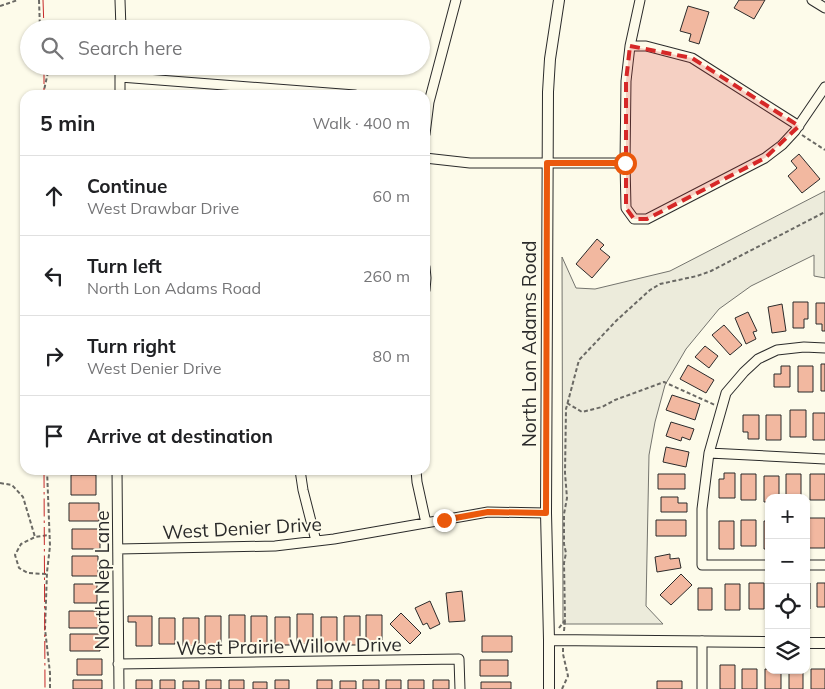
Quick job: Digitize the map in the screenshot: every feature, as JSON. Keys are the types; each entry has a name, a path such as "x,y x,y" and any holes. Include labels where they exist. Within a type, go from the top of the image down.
{"street":[{"path":"120,0 120,20"},
{"path":"430,91 456,0"},
{"name":"North Lon Adams Road","path":"549,689 546,513 548,92 550,59 559,0"},
{"path":"640,0 630,46 626,81 626,208 634,218 647,219 765,158 782,145 825,88"},
{"path":"812,0 825,8"},
{"path":"630,46 646,46 692,58 796,128"},
{"path":"120,90 120,77 290,90"},
{"path":"430,159 470,163 625,163"},
{"path":"765,565 702,565 702,508 709,452 726,393 758,359 776,350 804,347 825,348"},
{"path":"709,452 825,458"},
{"name":"North Nep Lane","path":"117,475 119,689"},
{"path":"301,475 316,542"},
{"path":"416,475 426,523"},
{"name":"West Denier Drive","path":"118,549 275,546 334,540 488,512 546,513"},
{"path":"810,564 825,564"},
{"path":"549,640 765,642"},
{"path":"702,641 702,689"},
{"path":"810,643 825,643"},
{"name":"West Prairie Willow Drive","path":"118,664 459,659 460,689"}],"path":[{"path":"0,6 18,0"},
{"path":"39,0 40,20"},
{"path":"44,90 47,75"},
{"path":"796,128 825,150"},
{"path":"562,689 568,676 562,654 565,620 564,563 566,553 564,544 564,514 567,498 565,473 566,408 579,360 600,337 650,290 660,284 697,276 710,271 825,212"},
{"path":"567,403 582,412 602,407 615,400 664,382 722,408"},
{"path":"47,475 50,546 45,630 50,689"},
{"path":"0,483 12,485 23,497 35,537"},
{"path":"47,574 28,574 19,568 15,555 21,544 35,537 49,535"},
{"path":"549,640 565,620"}],"highlighted area":[{"path":"630,46 692,58 799,126 765,158 647,219 634,219 626,208 626,81"}],"shaded area":[{"path":"825,191 825,278 814,276 814,255 751,286 719,309 686,349 665,385 655,422 649,455 646,606 663,624 563,624 562,257 576,288 595,289 670,271"}],"building":[{"path":"739,0 765,0 754,19 734,8"},
{"path":"688,6 709,12 699,44 689,41 691,34 680,31"},
{"path":"799,154 820,179 802,193 788,176 797,168 791,161"},
{"path":"597,239 604,245 600,249 610,257 592,278 576,264"},
{"path":"793,302 808,302 808,319 804,319 804,328 793,328"},
{"path":"816,303 825,303 825,331 822,331 822,324 816,324"},
{"path":"782,304 786,331 772,333 768,307"},
{"path":"748,312 757,331 753,332 756,339 746,344 735,318"},
{"path":"724,325 742,345 730,355 712,335"},
{"path":"705,346 718,356 709,368 695,357"},
{"path":"821,364 825,364 825,391 821,391"},
{"path":"688,365 714,380 706,393 680,379"},
{"path":"781,366 790,366 790,387 774,387 774,374 781,374"},
{"path":"798,366 813,366 813,392 798,392"},
{"path":"672,395 700,404 695,420 666,410"},
{"path":"790,410 806,410 806,437 790,437"},
{"path":"813,413 825,413 825,440 813,440"},
{"path":"743,415 759,415 759,439 748,439 748,432 743,432"},
{"path":"766,415 781,415 781,440 766,440"},
{"path":"671,422 694,429 690,440 682,437 681,441 666,436"},
{"path":"666,447 689,452 686,467 663,462"},
{"path":"724,473 735,473 735,498 719,498 719,479 724,479"},
{"path":"658,474 685,474 685,489 658,489"},
{"path":"741,474 756,474 756,500 741,500"},
{"path":"786,474 801,474 801,494 786,494"},
{"path":"810,474 825,474 825,500 810,500"},
{"path":"71,475 96,475 96,495 71,495"},
{"path":"764,476 779,476 779,494 765,494 764,502"},
{"path":"661,497 678,497 678,503 687,503 687,512 661,512"},
{"path":"69,503 99,503 99,521 69,521"},
{"path":"810,518 825,518 825,548 810,548"},
{"path":"656,520 686,520 686,536 656,536"},
{"path":"741,520 756,520 756,546 741,546"},
{"path":"719,521 734,521 734,549 719,549"},
{"path":"764,521 765,521 765,549"},
{"path":"72,529 100,529 100,549 72,549"},
{"path":"670,554 670,559 679,558 681,568 657,572 655,557"},
{"path":"72,556 98,556 98,576 72,576"},
{"path":"681,574 692,585 671,605 660,595"},
{"path":"749,583 764,583 764,609 749,609"},
{"path":"817,583 825,583 825,607 817,607"},
{"path":"74,584 97,584 97,603 74,603"},
{"path":"725,584 740,584 740,610 725,610"},
{"path":"698,588 712,588 712,610 698,610"},
{"path":"462,591 465,621 449,622 446,593"},
{"path":"430,601 440,624 430,629 427,623 423,625 415,608"},
{"path":"69,611 99,611 99,628 69,628"},
{"path":"401,613 421,633 410,644 390,624"},
{"path":"297,614 313,614 313,644 297,644"},
{"path":"229,615 245,615 245,644 229,644"},
{"path":"366,615 382,615 382,644 366,644"},
{"path":"128,616 152,616 152,646 136,646 136,622 128,622"},
{"path":"205,616 221,616 221,646 205,646"},
{"path":"251,616 267,616 267,645 251,645"},
{"path":"344,616 360,616 360,645 344,645"},
{"path":"275,617 290,617 290,645 275,645"},
{"path":"321,617 337,617 337,645 321,645"},
{"path":"159,618 175,618 175,644 159,644"},
{"path":"183,618 199,618 199,646 183,646"},
{"path":"70,634 100,634 100,651 70,651"},
{"path":"482,636 512,636 512,652 482,652"},
{"path":"77,659 102,659 102,675 77,675"},
{"path":"480,660 508,660 508,676 480,676"},
{"path":"720,665 735,665 735,689 720,689"},
{"path":"742,669 757,669 757,689 742,689"},
{"path":"811,669 825,669 825,689 811,689"},
{"path":"765,674 781,674 781,689 765,689"},
{"path":"789,674 803,674 803,689 789,689"},
{"path":"73,680 102,680 102,689 73,689"},
{"path":"136,680 152,680 152,689 136,689"},
{"path":"160,680 175,680 175,689 160,689"},
{"path":"206,680 221,680 221,689 206,689"},
{"path":"229,680 244,680 244,689 229,689"},
{"path":"275,680 289,680 289,689 275,689"},
{"path":"317,680 332,680 332,689 317,689"},
{"path":"363,680 379,680 379,689 363,689"},
{"path":"386,680 401,680 401,689 386,689"},
{"path":"408,680 424,680 424,689 408,689"},
{"path":"433,680 449,680 449,689 433,689"},
{"path":"183,681 199,681 199,689 183,689"},
{"path":"340,681 356,681 356,689 340,689"},
{"path":"657,681 682,681 682,689 657,689"},
{"path":"253,682 267,682 267,689 253,689"},
{"path":"481,682 511,682 511,689 481,689"}],"power":[{"path":"43,0 44,20"},
{"path":"44,75 44,90"},
{"path":"44,475 45,689"}],"route":[{"path":"444,520 488,512 546,513 547,163 625,163"}]}
